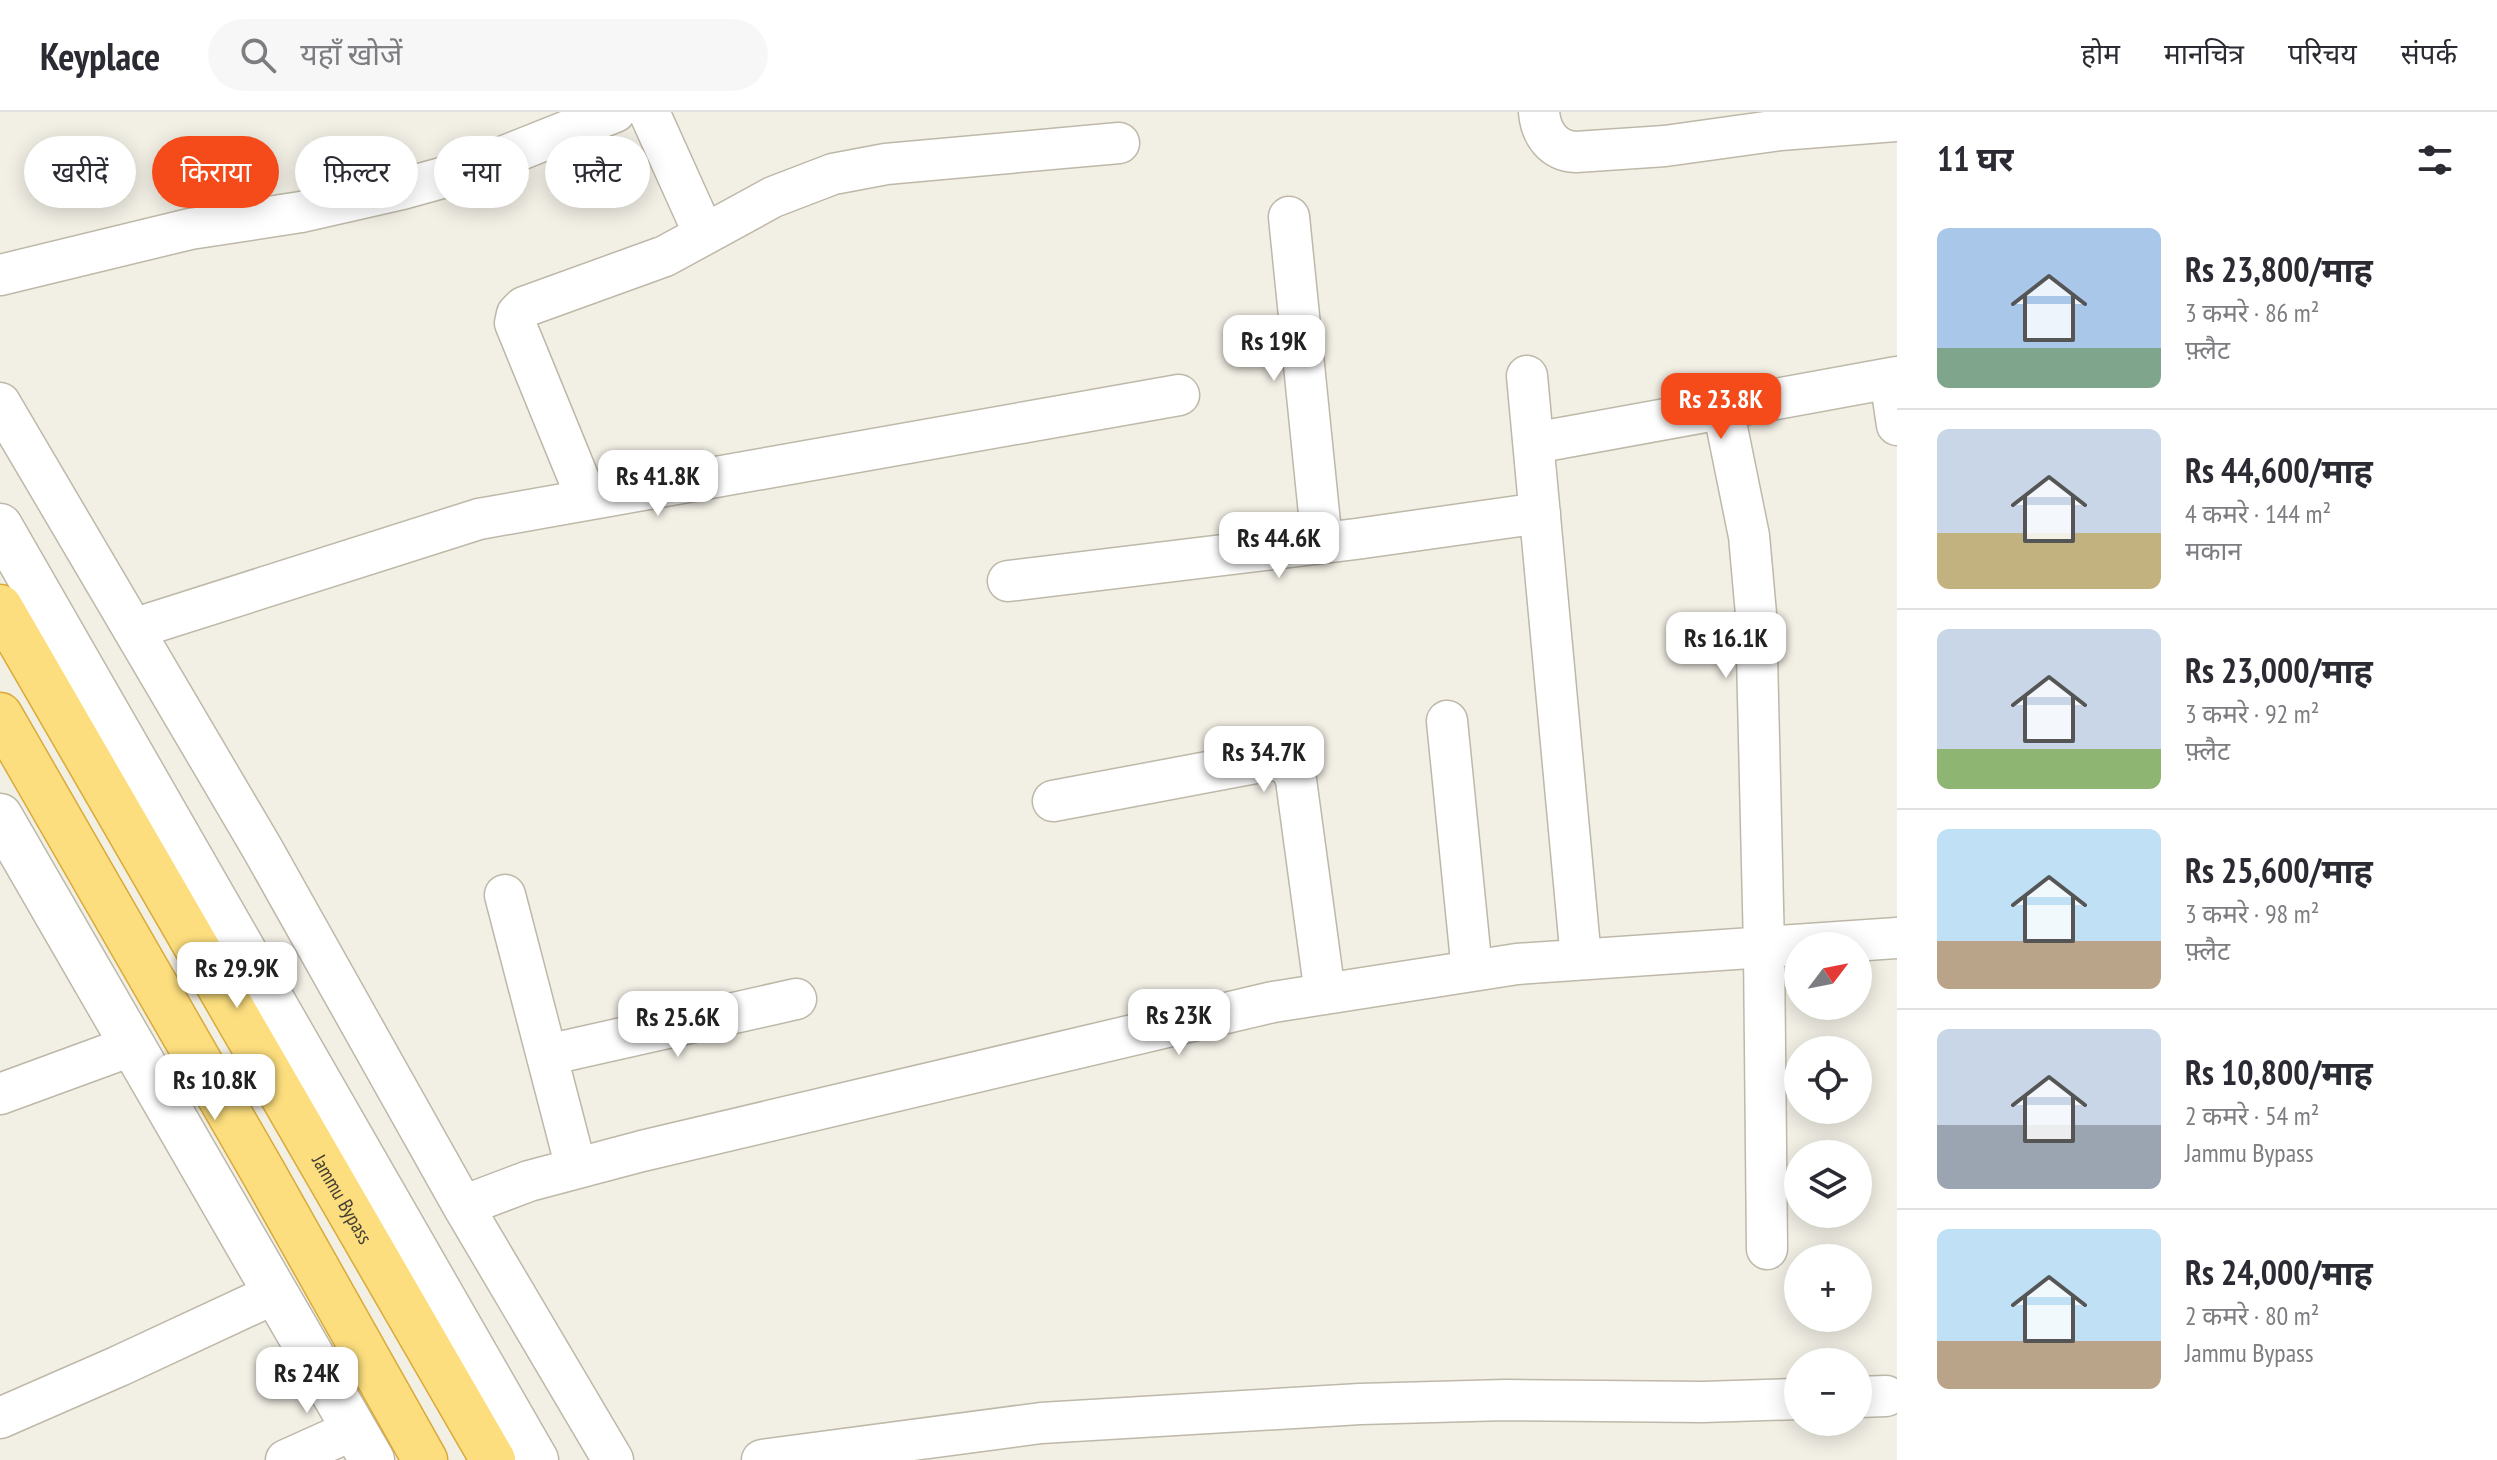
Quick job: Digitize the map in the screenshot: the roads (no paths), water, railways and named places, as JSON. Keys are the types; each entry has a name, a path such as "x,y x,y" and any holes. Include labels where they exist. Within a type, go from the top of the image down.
{"highway":[{"name":"Jammu Bypass","path":"0,607 493,1460"},
{"path":"0,715 425,1460"}],"street":[{"path":"0,275 190,229 301,212 402,189 467,171 615,112"},
{"path":"649,112 704,234"},
{"path":"1539,112 1546,136 1556,147 1576,152 1665,146 1780,130 1897,121"},
{"path":"587,499 518,333 515,323 517,314 540,299 665,256 773,197 833,174 886,164 1119,143"},
{"path":"1289,217 1322,543"},
{"path":"1527,376 1581,959"},
{"path":"1534,443 1893,378 1897,425"},
{"path":"133,629 479,519 1179,395"},
{"path":"0,403 262,848 463,1206 613,1460"},
{"path":"1723,408 1749,536 1756,614 1767,1249"},
{"path":"1008,581 1540,513"},
{"path":"0,526 536,1460"},
{"path":"1447,721 1472,971"},
{"path":"1053,801 1272,760 1284,762 1292,769 1296,780 1325,994"},
{"path":"0,816 363,1445 286,1460"},
{"path":"505,895 576,1168"},
{"path":"463,1206 507,1188 576,1168 1273,1002 1517,964 1897,938"},
{"path":"547,1055 796,999"},
{"path":"0,1094 131,1046"},
{"path":"0,1418 276,1293"},
{"path":"762,1460 1041,1423 1389,1403 1784,1399"}]}
